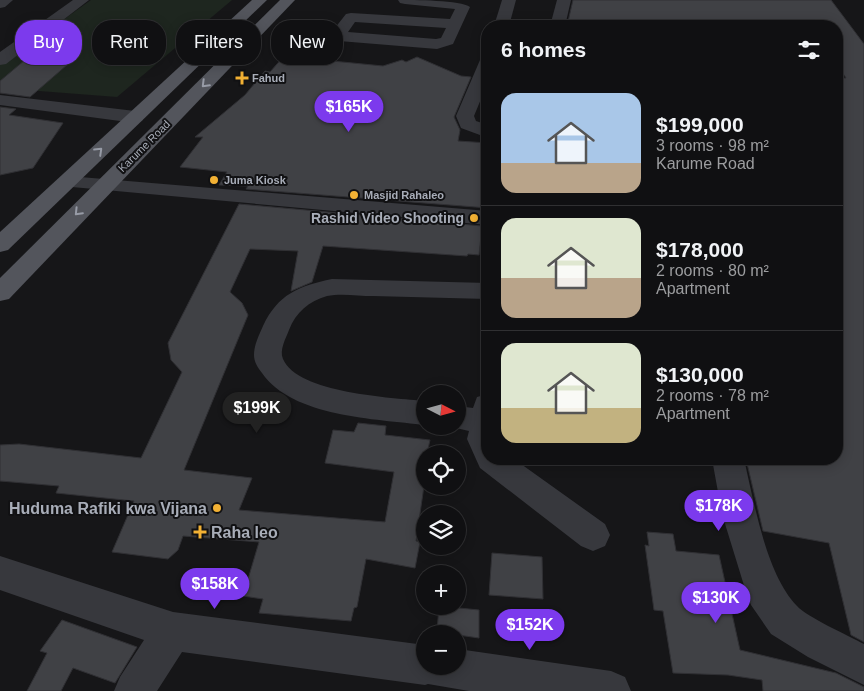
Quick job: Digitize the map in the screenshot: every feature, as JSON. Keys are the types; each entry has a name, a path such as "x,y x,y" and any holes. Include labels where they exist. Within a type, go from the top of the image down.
{"main road":[{"name":"Karume Road","path":"0,245 260,0"},
{"name":"Karume Road","path":"0,293 288,0"}],"street":[{"path":"0,4 6,0"},
{"path":"0,60 82,0"},
{"path":"406,0 461,5 463,7 455,24 447,41 443,44 339,36 339,33 351,17 455,24"},
{"path":"503,20 509,0"},
{"path":"559,20 564,0"},
{"path":"481,77 465,116 468,124 481,129"},
{"path":"0,100 135,117"},
{"path":"68,182 481,217"},
{"path":"416,412 337,402 298,389 280,377 269,363 268,350 281,314 295,300 314,290 332,287 481,291"},
{"path":"498,465 593,535"},
{"path":"729,465 739,514 764,592 784,621 864,665"},
{"path":"0,573 173,631 416,664"},
{"path":"134,691 173,631"},
{"path":"466,671 611,691"}],"shaded area":[{"path":"91,0 232,0 208,20 176,20 176,47 166,56 166,20 92,20 92,65 155,65 117,97 0,88 0,65 15,54 15,65 82,65 82,20 63,20"}],"building":[{"path":"573,0 831,0 864,44 864,642 851,635 829,543 763,531 747,465 843,465 843,78 846,78 843,74 843,20 568,20"},
{"path":"417,57 461,76 471,77 454,117 460,130 458,141 481,143 481,207 246,189 248,186 219,185 227,172 180,167 203,137 195,137 245,95 265,71 270,72 276,65 343,65 343,62 383,66 402,60 406,62"},
{"path":"19,65 67,65 30,97 0,93 0,81"},
{"path":"0,107 16,109 9,115 63,123 33,168 0,175"},
{"path":"239,204 481,226 479,255 468,254 467,256 323,246 312,282 291,291 298,251 250,249 230,292 242,303 248,315 184,470 252,478 239,510 385,522 394,472 325,463 333,430 354,432 358,423 386,426 385,435 430,440 429,445 416,445 416,495 423,495 421,505 416,505 418,555 415,568 366,559 357,607 354,608 351,621 259,613 263,599 243,596 259,542 183,536 178,550 168,559 112,552 134,501 56,493 59,486 0,481 0,445 19,444 141,458 182,372 171,360 168,343"},
{"path":"647,532 673,534 676,551 719,555 740,650 836,673 864,687 864,691 763,691 762,680 728,675 673,673 663,611 654,610 645,545 649,546"},
{"path":"492,553 542,557 543,599 489,595"},
{"path":"466,609 479,610 479,638 466,636 466,625 438,625 438,615 466,615"},
{"path":"62,620 137,647 115,683 73,668 61,691 27,691 47,653 40,651"}],"place":[{"name":"Fahud","path":"242,78"},
{"name":"Juma Kiosk","path":"214,180"},
{"name":"Masjid Rahaleo","path":"354,195"},
{"name":"Rashid Video Shooting","path":"474,218"},
{"name":"Huduma Rafiki kwa Vijana","path":"217,508"},
{"name":"Raha leo","path":"200,532"}]}
